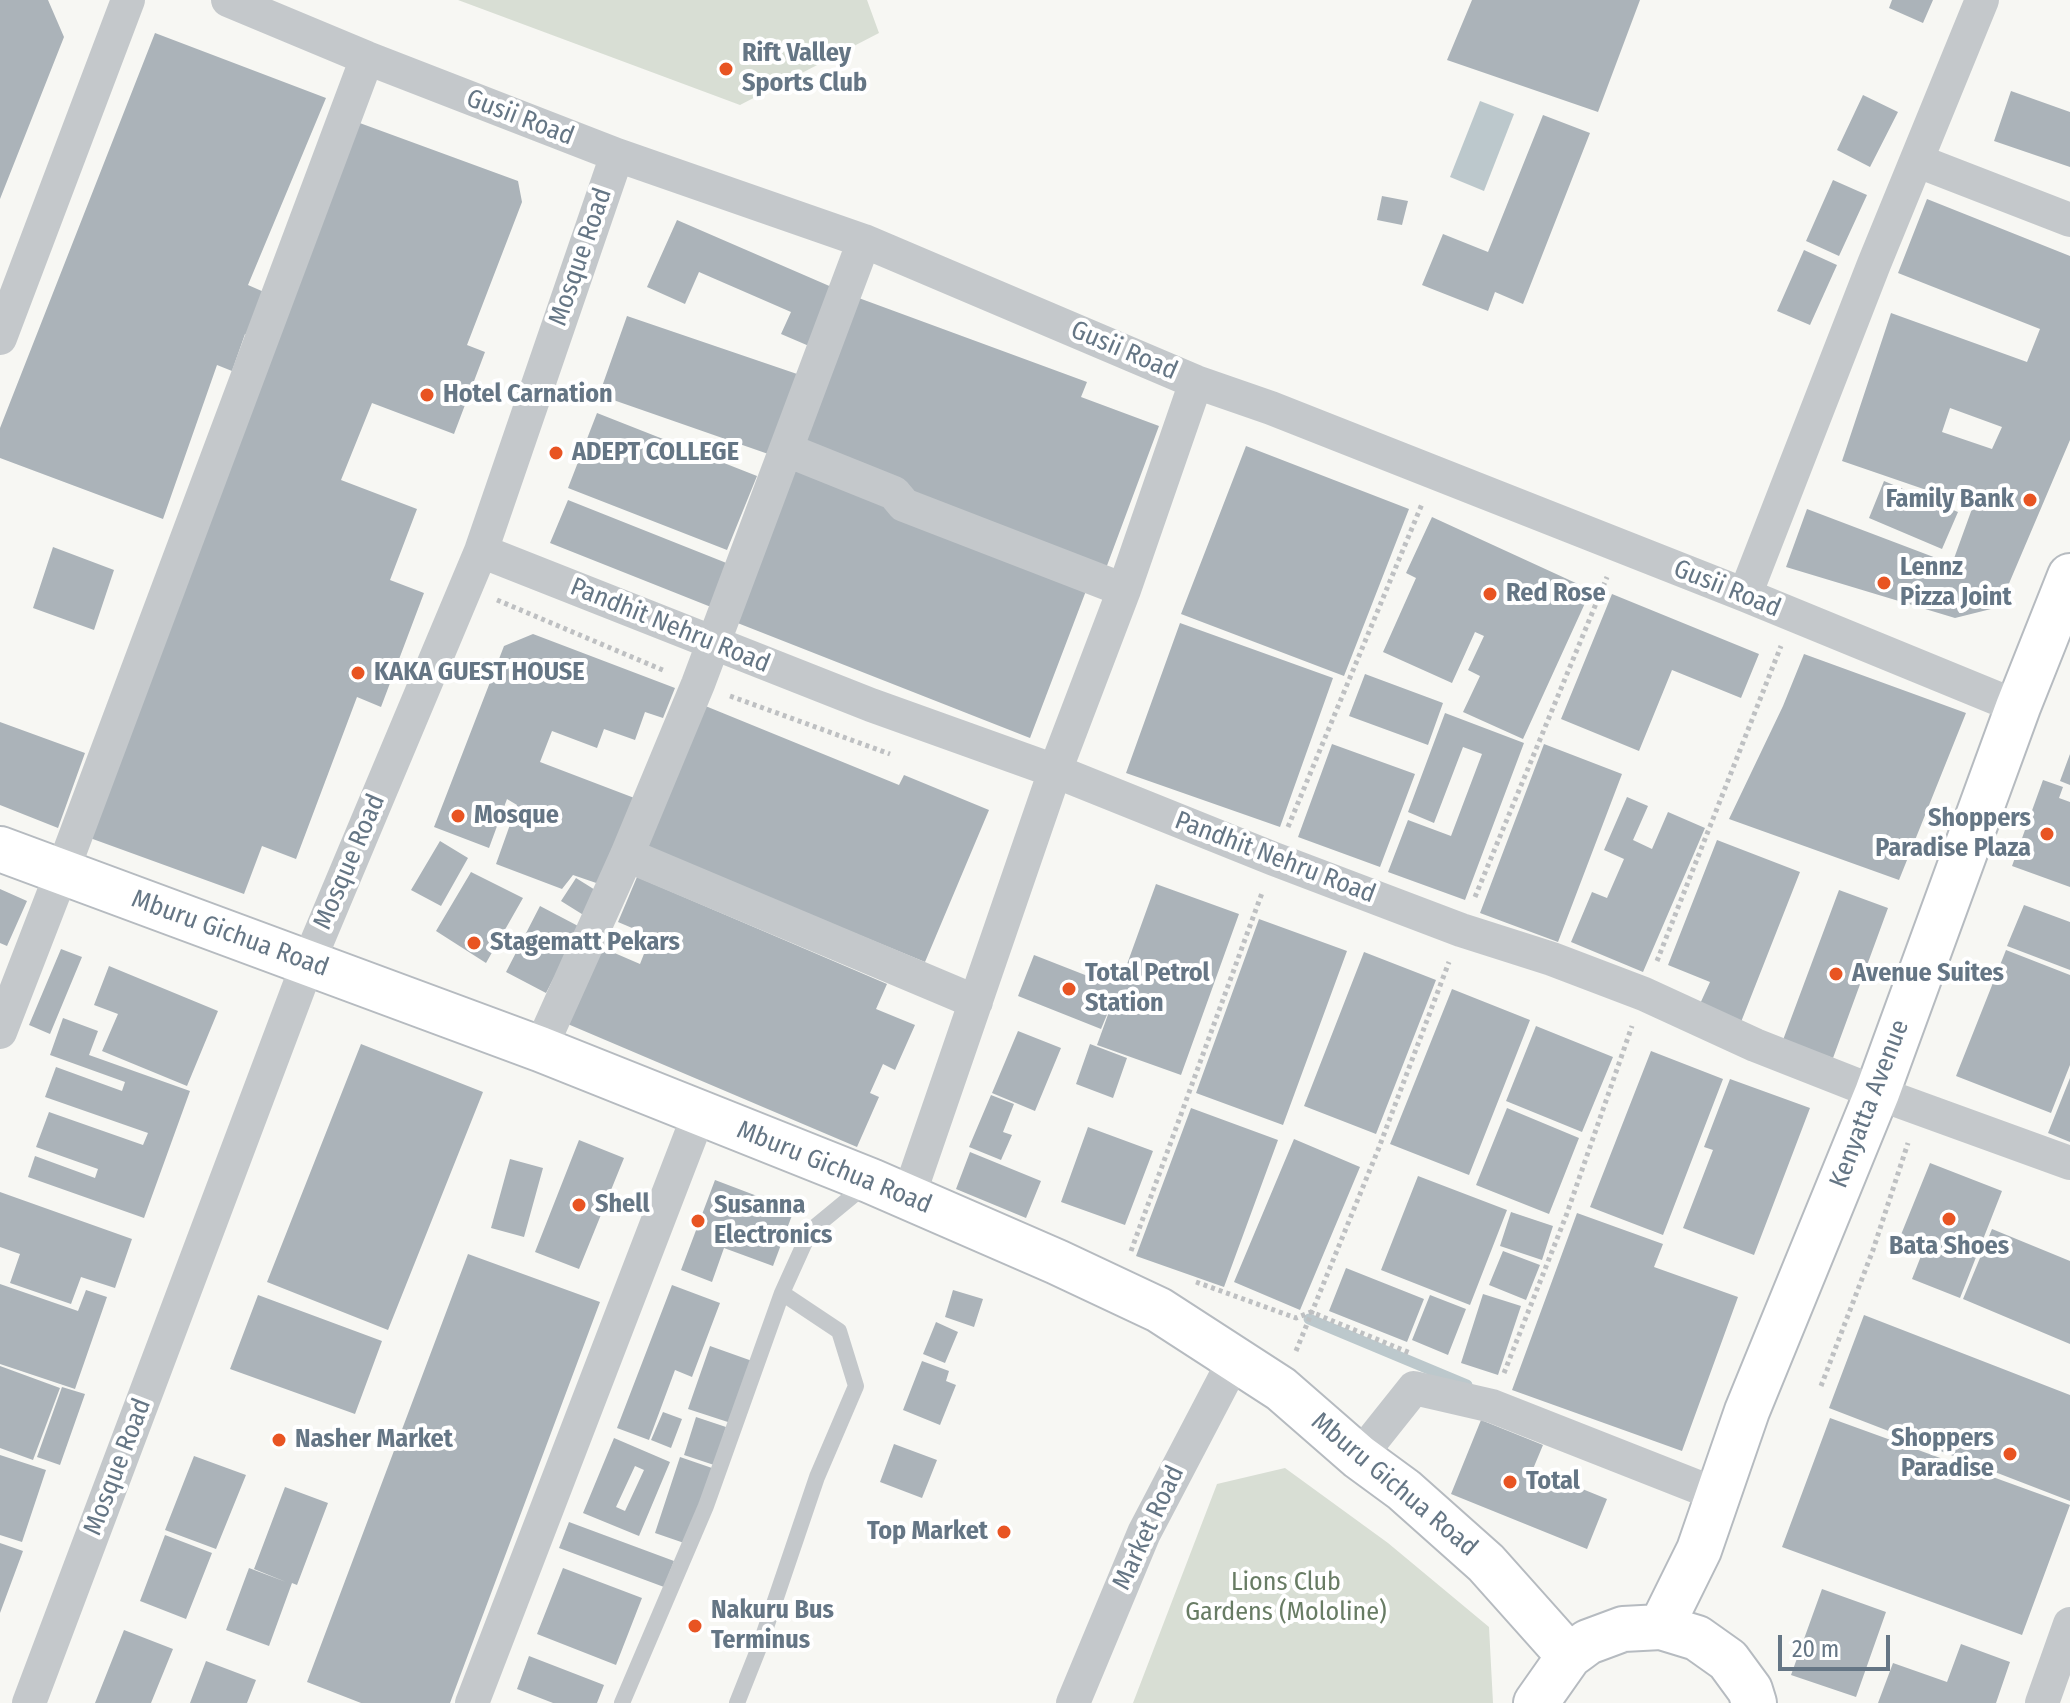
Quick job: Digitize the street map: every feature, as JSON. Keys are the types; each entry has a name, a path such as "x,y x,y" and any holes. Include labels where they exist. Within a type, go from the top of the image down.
{"street":[{"path":"0,338 128,0"},
{"name":"Gusii Road","path":"228,0 367,58 617,155 864,241 1196,382 1745,595 2018,707"},
{"path":"1745,595 1874,264 1982,0"},
{"path":"0,1032 367,58"},
{"name":"Mosque Road","path":"29,1703 308,963 481,551 617,155"},
{"path":"1918,161 2070,220"},
{"path":"540,1049 627,855 714,644 864,241"},
{"path":"889,1189 976,1002 1055,771 1124,590 1196,382"},
{"path":"787,450 894,493 904,505 1124,590"},
{"name":"Pandhit Nehru Road","path":"481,551 871,705 1055,771 1274,859 1461,930 1552,959 1644,994 1755,1045 2070,1163"},
{"name":"Kenyatta Avenue","path":"1661,1627 1699,1550 1747,1411 1877,1093 2018,707 2070,576"},
{"name":"Mburu Gichua Road","path":"0,849 540,1049 889,1189 1159,1310 1281,1389 1359,1457 1404,1490 1486,1563 1569,1656"},
{"path":"627,855 976,1002"},
{"path":"472,1703 699,1114"},
{"name":"Market Road","path":"1073,1703 1144,1533 1235,1359"},
{"path":"1359,1457 1414,1388 1492,1406 1718,1495"},
{"path":"2042,1703 2070,1624"},
{"path":"1536,1703 1569,1656 1588,1642 1623,1629 1661,1627 1697,1638 1728,1660 1750,1690 1754,1703"}],"lane":[{"path":"622,1703 706,1506 782,1293 810,1231 889,1189"},
{"path":"737,1703 817,1477 856,1386 839,1331 782,1293"}],"path":[{"path":"1116,1290 1274,859 1435,473"},
{"path":"1281,1389 1378,1150 1461,930 1620,546"},
{"path":"1492,1406 1566,1216 1644,994 1793,616"},
{"path":"1821,1386 1873,1250 1920,1109"},
{"path":"1186,1279 1296,1318 1311,1312 1416,1356"}],"green space":[{"name":"Rift Valley Sports Club","path":"458,0 867,0 879,33 740,105"},
{"name":"Lions Club Gardens (Mololine)","path":"1285,1468 1388,1543 1489,1627 1493,1703 1133,1703 1217,1484"}],"shaded area":[{"path":"1480,101 1514,114 1484,191 1450,177"}],"building":[{"path":"0,0 48,0 64,37 0,199"},
{"path":"1472,0 1640,0 1598,112 1447,60"},
{"path":"1892,0 1933,0 1923,23 1889,8"},
{"path":"155,33 326,98 248,285 264,292 257,339 245,334 232,371 217,365 163,519 0,458 0,428"},
{"path":"2011,91 2070,112 2070,167 1994,141"},
{"path":"1863,95 1898,112 1870,167 1837,150"},
{"path":"1543,115 1590,133 1523,304 1495,292 1488,311 1422,285 1443,234 1488,252"},
{"path":"357,122 518,181 522,202 467,345 485,352 454,434 372,403 341,480 417,509 390,580 424,593 381,707 357,697 296,859 262,846 244,894 90,838"},
{"path":"1833,180 1867,195 1839,256 1806,241"},
{"path":"1382,196 1408,201 1402,225 1377,220"},
{"path":"1927,199 2070,256 2070,440 1999,607 1955,618 1786,567 1807,509 1952,564 1973,506 1842,461 1891,313 2027,362 2040,329 1898,273","holes":["1950,408 2002,427 1992,449 1942,432"]},
{"path":"677,220 834,288 809,346 781,334 791,312 699,272 685,304 647,287"},
{"path":"1804,250 1837,265 1810,325 1777,311"},
{"path":"856,297 1087,382 1081,397 1159,426 1105,571 799,450"},
{"path":"627,316 803,376 774,456 599,395"},
{"path":"597,413 757,476 727,550 568,488"},
{"path":"1246,446 1409,509 1344,676 1181,614"},
{"path":"795,464 1089,583 1030,738 735,622"},
{"path":"1884,481 1958,512 1942,549 1869,518"},
{"path":"568,500 729,564 711,607 550,543"},
{"path":"1432,517 1591,590 1523,739 1463,712 1480,676 1468,670 1484,636 1475,632 1452,683 1383,652 1416,578 1406,573"},
{"path":"53,547 114,570 94,630 33,608"},
{"path":"1612,594 1759,654 1741,698 1672,670 1639,751 1561,719"},
{"path":"1180,623 1333,678 1280,827 1126,773"},
{"path":"533,634 675,688 663,718 645,712 635,740 604,729 597,748 552,731 540,762 637,799 605,886 573,875 562,889 496,864 517,805 507,799 489,848 434,827 504,646"},
{"path":"1804,654 1966,713 1899,880 1729,819 1783,706"},
{"path":"1365,674 1443,703 1428,745 1349,716"},
{"path":"703,705 899,785 904,775 989,810 925,962 645,847"},
{"path":"1445,713 1524,743 1465,900 1388,872 1408,820 1451,836 1482,754 1463,747 1434,823 1408,812"},
{"path":"0,722 85,753 58,828 0,805"},
{"path":"1332,744 1415,774 1380,867 1298,837"},
{"path":"1544,744 1622,774 1558,942 1480,913"},
{"path":"2070,754 2070,785 2060,781"},
{"name":"Shoppers Paradise Plaza","path":"2043,780 2063,787 2059,798 2070,802 2070,887 2012,866"},
{"path":"1627,797 1648,806 1633,840 1652,849 1668,812 1705,828 1643,972 1571,942 1592,892 1607,898 1624,859 1604,850"},
{"path":"1717,840 1800,872 1741,1022 1699,1006 1710,982 1668,965"},
{"path":"440,841 468,858 441,906 411,890"},
{"path":"471,872 523,898 486,963 436,931"},
{"path":"637,877 887,984 876,1009 915,1025 895,1070 883,1064 870,1093 879,1097 857,1147 563,1022 596,945 640,964 651,936 618,922"},
{"path":"576,878 600,893 585,916 561,901"},
{"path":"1156,884 1239,914 1181,1075 1097,1045 1114,998 1101,1029 1018,996 1034,955 1103,982 1111,962 1126,967"},
{"path":"0,889 27,901 7,946 0,943"},
{"name":"Avenue Suites","path":"1839,890 1888,908 1833,1058 1783,1040"},
{"path":"2024,905 2070,922 2070,970 2007,946"},
{"path":"540,906 580,927 546,993 506,972"},
{"path":"1259,919 1347,951 1283,1125 1196,1093"},
{"path":"61,949 82,957 50,1034 29,1025"},
{"path":"2006,950 2070,975 2070,1065 2051,1113 1956,1076"},
{"path":"1364,952 1436,980 1376,1134 1304,1106"},
{"path":"109,966 218,1011 187,1086 102,1051 118,1014 94,1005"},
{"path":"1452,989 1530,1020 1469,1175 1390,1144"},
{"path":"63,1018 98,1031 89,1055 190,1091 144,1218 28,1177 35,1156 95,1178 98,1169 36,1147 49,1112 143,1145 148,1133 45,1097 56,1067 122,1091 125,1082 50,1055"},
{"path":"1536,1026 1613,1057 1582,1132 1506,1101"},
{"path":"1018,1031 1061,1048 1035,1111 992,1093"},
{"path":"361,1044 483,1092 388,1330 267,1282"},
{"path":"1090,1044 1127,1058 1113,1098 1076,1084"},
{"path":"1651,1051 1723,1079 1663,1235 1590,1207"},
{"path":"2070,1078 2070,1142 2048,1133"},
{"path":"1730,1079 1810,1108 1754,1255 1683,1228 1713,1150 1704,1147"},
{"path":"991,1095 1014,1104 1003,1132 1012,1135 1001,1160 969,1147"},
{"path":"1191,1108 1278,1140 1224,1287 1136,1256"},
{"path":"1507,1108 1579,1138 1549,1214 1476,1185"},
{"path":"1088,1127 1153,1151 1125,1225 1061,1202"},
{"path":"1294,1139 1360,1167 1300,1310 1234,1282"},
{"name":"Shell","path":"579,1140 624,1158 579,1269 535,1252"},
{"path":"970,1152 1041,1181 1026,1218 956,1189"},
{"path":"510,1159 543,1168 524,1237 491,1228"},
{"name":"Bata Shoes","path":"1930,1163 2002,1191 1960,1298 1912,1279 1921,1256 1896,1247"},
{"path":"1418,1176 1507,1210 1470,1305 1381,1270"},
{"path":"715,1180 794,1210 773,1266 724,1248 712,1282 681,1270"},
{"path":"0,1192 132,1239 115,1288 81,1277 71,1304 10,1283 20,1254 0,1247"},
{"path":"1511,1212 1553,1226 1542,1260 1500,1246"},
{"path":"1577,1213 1663,1244 1654,1267 1738,1297 1682,1451 1512,1390"},
{"path":"1992,1229 2070,1261 2070,1344 1963,1299"},
{"path":"1503,1251 1540,1265 1526,1300 1489,1285"},
{"path":"468,1254 600,1302 450,1703 361,1703 307,1682"},
{"path":"1346,1268 1424,1299 1407,1342 1329,1311"},
{"path":"0,1284 78,1311 86,1290 107,1297 75,1389 0,1364"},
{"path":"672,1285 720,1303 692,1377 675,1370 649,1440 617,1428"},
{"path":"953,1290 983,1299 974,1327 945,1317"},
{"path":"1483,1294 1521,1306 1498,1375 1461,1363"},
{"path":"258,1295 382,1341 355,1414 230,1369"},
{"path":"1430,1295 1466,1309 1448,1355 1412,1340"},
{"name":"Shoppers Paradise","path":"1864,1315 2070,1395 2070,1501 1829,1408"},
{"path":"936,1322 958,1332 945,1363 923,1354"},
{"path":"710,1346 755,1362 734,1424 688,1409"},
{"path":"922,1361 949,1371 946,1381 956,1385 940,1425 903,1410"},
{"path":"0,1366 60,1388 33,1460 0,1448"},
{"path":"62,1387 85,1394 60,1465 37,1457"},
{"path":"663,1412 682,1419 671,1448 651,1440"},
{"path":"696,1417 726,1427 714,1465 684,1455"},
{"path":"1830,1418 2070,1505 2022,1635 1782,1547"},
{"name":"Total","path":"1481,1420 1543,1445 1533,1469 1607,1499 1587,1549 1451,1494"},
{"path":"614,1438 670,1462 639,1536 583,1513","holes":["635,1466 644,1470 625,1511 616,1507"]},
{"path":"894,1444 937,1460 922,1498 880,1482"},
{"path":"0,1455 46,1470 22,1542 0,1535"},
{"path":"194,1456 246,1475 216,1549 165,1530"},
{"path":"680,1457 712,1468 687,1544 655,1533"},
{"path":"285,1487 328,1503 297,1585 292,1583 269,1646 226,1630 249,1568 286,1582 254,1569"},
{"path":"569,1522 674,1561 664,1587 559,1548"},
{"path":"165,1535 212,1553 186,1619 140,1601"},
{"path":"0,1543 23,1551 0,1613"},
{"path":"563,1568 642,1598 616,1665 537,1634"},
{"path":"1822,1589 1886,1612 1856,1697 1791,1675"},
{"path":"124,1630 173,1649 151,1703 95,1703"},
{"path":"1961,1644 2010,1662 1996,1703 1878,1703 1893,1663 1947,1682"},
{"path":"529,1656 604,1685 597,1703 553,1703 517,1689"},
{"path":"206,1661 256,1680 247,1703 190,1703"}],"waterway":[{"path":"1309,1319 1467,1385"}],"place":[{"name":"Rift Valley Sports Club","path":"726,69"},
{"name":"Hotel Carnation","path":"427,395"},
{"name":"ADEPT COLLEGE","path":"556,453"},
{"name":"Family Bank","path":"2030,500"},
{"name":"Lennz Pizza Joint","path":"1884,583"},
{"name":"Red Rose","path":"1490,594"},
{"name":"KAKA GUEST HOUSE","path":"358,673"},
{"name":"Mosque","path":"458,816"},
{"name":"Shoppers Paradise Plaza","path":"2047,834"},
{"name":"Stagematt Pekars","path":"474,943"},
{"name":"Avenue Suites","path":"1836,974"},
{"name":"Total Petrol Station","path":"1069,989"},
{"name":"Shell","path":"579,1205"},
{"name":"Bata Shoes","path":"1949,1219"},
{"name":"Susanna Electronics","path":"698,1221"},
{"name":"Nasher Market","path":"279,1440"},
{"name":"Shoppers Paradise","path":"2010,1454"},
{"name":"Total","path":"1510,1482"},
{"name":"Top Market","path":"1004,1532"},
{"name":"Nakuru Bus Terminus","path":"695,1626"}]}
